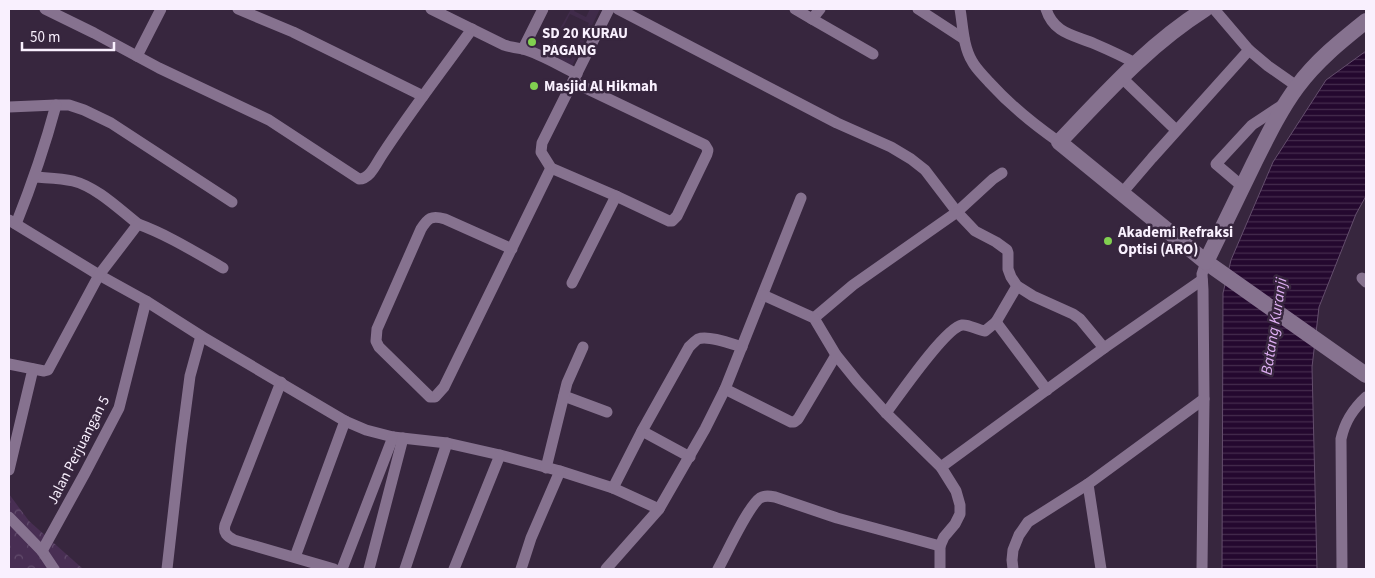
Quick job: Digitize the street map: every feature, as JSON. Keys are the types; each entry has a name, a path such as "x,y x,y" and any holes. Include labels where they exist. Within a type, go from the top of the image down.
{"main road":[{"path":"1205,9 1166,36 1135,63 1059,142 1212,266 1366,375"},
{"path":"1212,266 1243,187 1278,118 1293,94 1319,62 1366,21"}],"street":[{"path":"45,9 158,68 269,120 359,179 368,176 472,29"},
{"path":"137,56 161,9"},
{"path":"238,9 293,32 423,96"},
{"path":"431,9 504,45 523,49 575,78 704,143 707,148 707,154 677,216 670,221 551,168 541,152 542,144 575,78 609,9"},
{"path":"523,49 543,9"},
{"path":"618,9 837,123 902,153 925,170 957,212 975,231 996,242 1006,250 1008,253 1008,269 1017,286 1033,296 1073,314 1080,319 1104,348"},
{"path":"796,9 873,54"},
{"path":"812,19 820,9"},
{"path":"918,9 964,38"},
{"path":"960,9 964,38 976,68 1003,97 1036,126 1059,142"},
{"path":"1046,9 1048,17 1053,24 1066,33 1110,50 1135,63"},
{"path":"1214,9 1249,50 1268,66 1293,94 1252,125 1216,164 1243,187"},
{"path":"1122,193 1249,50"},
{"path":"1121,77 1176,130"},
{"path":"56,105 34,177 12,222 345,421 366,430 398,438 447,443 500,454 612,488 659,509"},
{"path":"9,107 69,105 84,110 111,123 232,202"},
{"path":"512,249 438,217 428,219 421,229 377,329 376,340 383,352 430,397 435,397 444,387 512,249 551,168"},
{"path":"814,318 853,285 957,212 1002,173"},
{"path":"34,177 66,180 84,185 94,190 138,224 156,230 223,268"},
{"path":"572,283 616,196"},
{"path":"606,569 659,509 690,457 725,389 801,198"},
{"path":"9,364 44,372 48,370 99,275 138,224"},
{"path":"1202,569 1204,399 1202,280 1203,269 1212,266"},
{"path":"941,467 1104,348 1202,280"},
{"path":"886,413 917,370 947,334 964,325 984,331 996,322 1017,286"},
{"path":"763,295 814,318 836,355 857,381 886,413 941,467 956,490 960,514 940,546 940,569"},
{"name":"Jalan Perjuangan 5","path":"42,551 86,473 119,408 146,301"},
{"path":"996,322 1047,390"},
{"path":"167,569 190,376 201,336"},
{"path":"612,488 689,347 698,339 707,338 742,347"},
{"path":"546,468 564,396 583,347"},
{"path":"725,389 794,422 798,419 836,355"},
{"path":"9,470 33,369"},
{"path":"281,382 224,530 226,536 234,540 334,569"},
{"path":"564,396 608,412"},
{"path":"1342,569 1341,439 1343,428 1350,414 1356,405 1366,397"},
{"path":"1013,569 1013,550 1023,528 1028,522 1088,484 1204,399"},
{"path":"295,557 345,421"},
{"path":"642,431 690,457"},
{"path":"342,569 398,438"},
{"path":"369,569 398,438"},
{"path":"405,569 447,443"},
{"path":"454,569 500,454"},
{"path":"521,569 531,538 560,471"},
{"path":"1088,484 1101,569"},
{"path":"718,569 747,516 756,502 764,496 940,546"},
{"path":"9,517 42,551 54,569"}],"shaded area":[{"name":"SD 20 KURAU PAGANG","path":"571,9 575,9 574,11 586,17 590,9 600,9 571,68 525,45 531,38 549,48","holes":["570,14 589,23 571,59 552,49"]}],"green space":[{"path":"9,494 29,521 83,569 9,569"}],"water":[{"name":"Batang Kuranji","path":"1366,51 1366,196 1356,214 1319,307 1312,367 1317,569 1222,569 1223,293 1231,260 1273,162 1326,80"}],"place":[{"name":"SD 20 KURAU PAGANG","path":"532,42"},
{"name":"Masjid Al Hikmah","path":"534,86"},
{"name":"Akademi Refraksi Optisi (ARO)","path":"1108,241"}]}
